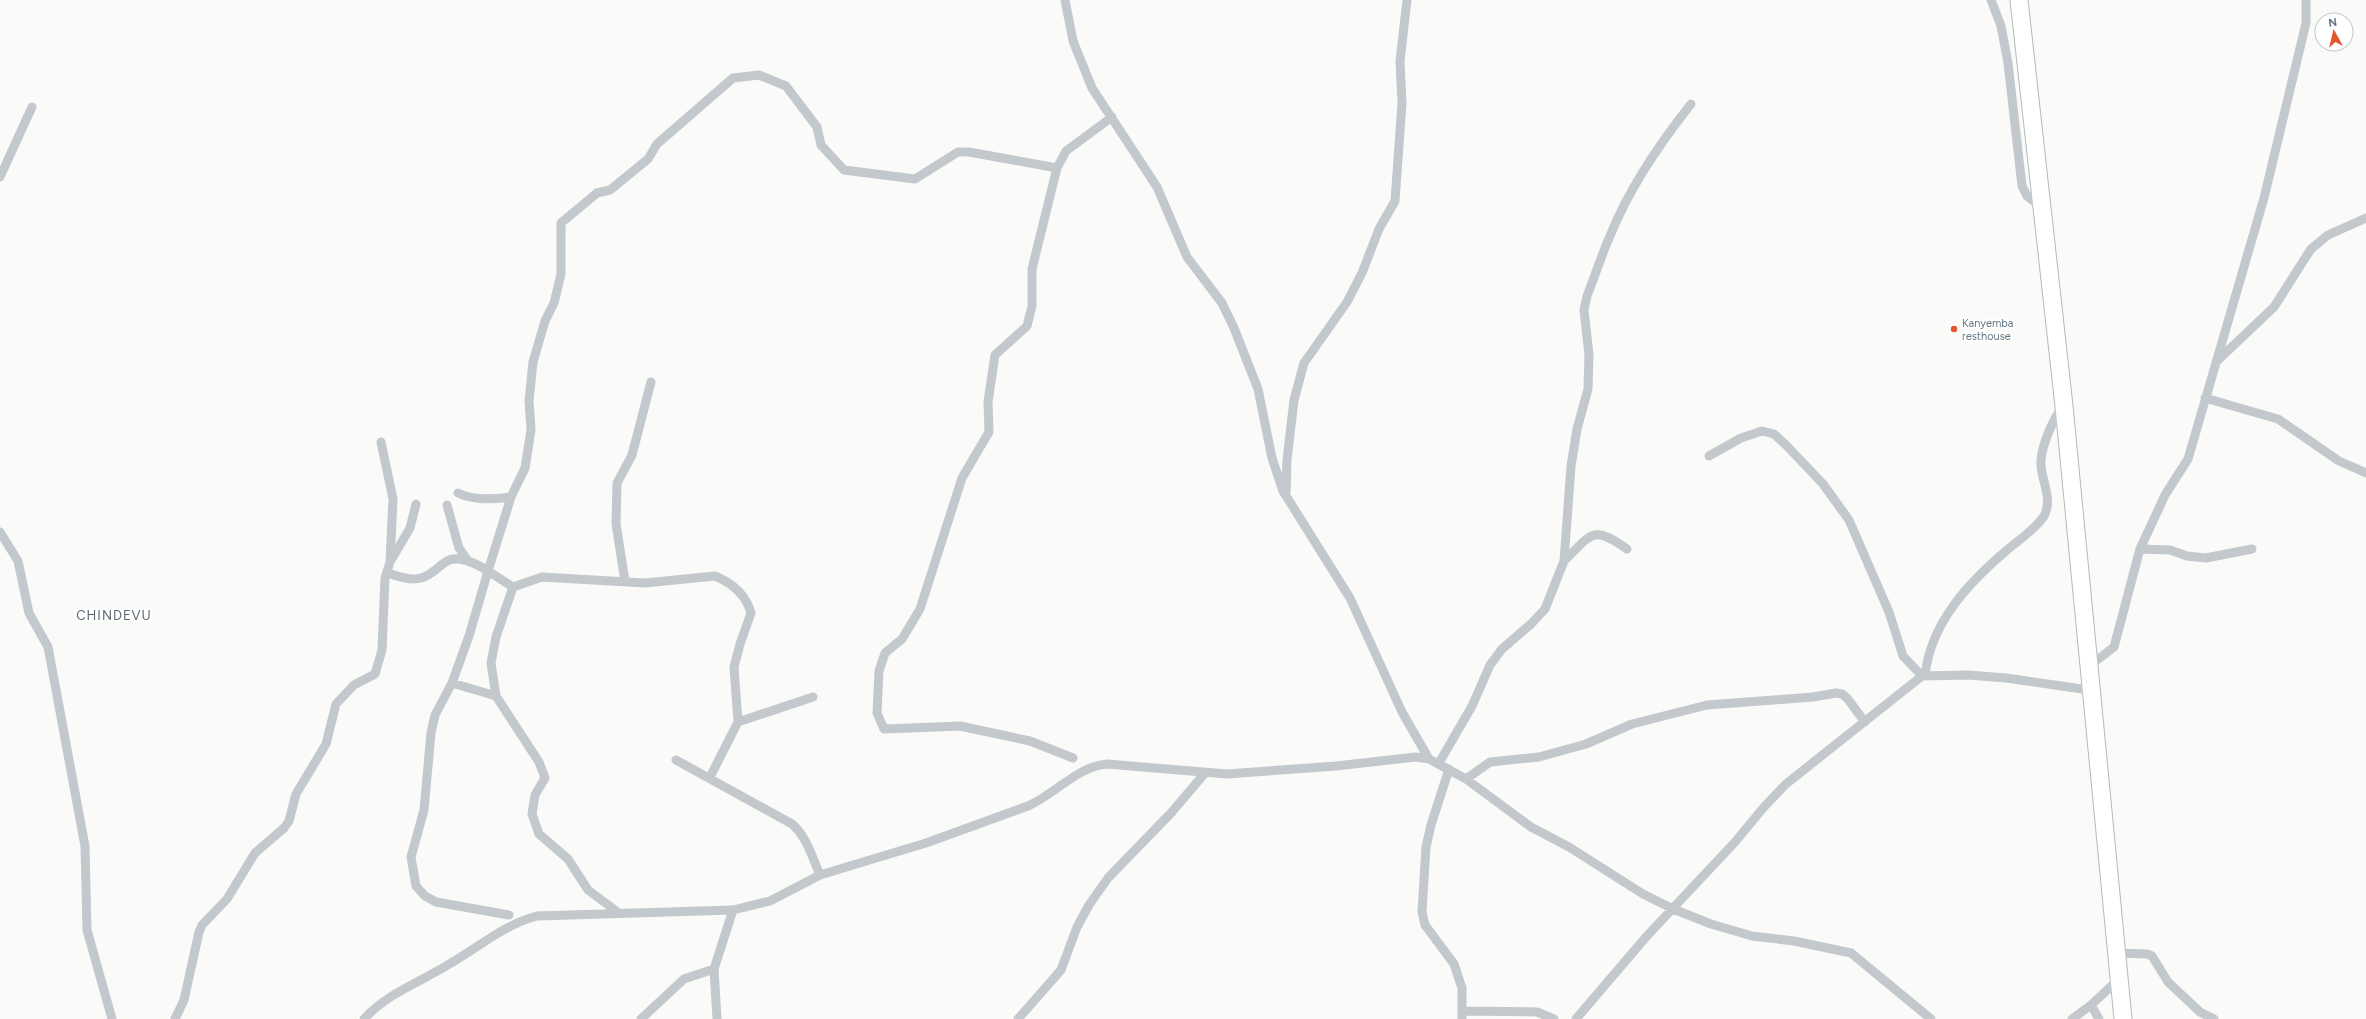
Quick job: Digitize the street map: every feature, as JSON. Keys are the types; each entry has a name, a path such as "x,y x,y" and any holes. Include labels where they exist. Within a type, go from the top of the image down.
{"highway":[{"path":"2019,0 2064,406 2089,690 2123,1019"}],"street":[{"path":"1065,0 1074,41 1092,88 1157,187 1187,257 1222,303 1234,328 1258,389 1272,458 1287,497 1350,598 1402,712 1429,759"},
{"path":"1287,497 1285,486 1294,400 1304,363 1347,302 1362,272 1379,229 1395,201 1402,104 1400,61 1407,0"},
{"path":"1991,0 2001,26 2008,63 2022,186 2026,196 2042,207"},
{"path":"2088,667 2114,647 2140,549 2165,496 2188,459 2266,191 2306,23 2306,0"},
{"path":"509,914 436,902 425,896 416,886 413,876 411,857 424,810 431,734 435,715 452,683 470,636 511,497 525,468 531,430 529,402 533,362 541,332 554,303 561,274 561,223 597,193 610,190 648,159 657,144 733,78 759,75 786,86 817,127 821,145 844,170 915,179 958,152 969,152 1057,168"},
{"path":"1439,763 1472,706 1490,665 1502,649 1531,624 1545,608 1564,561 1571,466 1577,429 1588,389 1589,355 1584,310 1587,296 1619,217 1658,149 1690,104"},
{"path":"0,177 32,107"},
{"path":"1073,758 1030,741 960,726 884,729 877,713 879,671 885,653 902,639 920,609 962,478 989,432 988,402 995,355 1027,326 1032,306 1032,269 1057,168 1066,151 1112,117"},
{"path":"2216,362 2274,307 2311,249 2328,235 2366,218"},
{"path":"625,581 616,524 617,483 632,455 651,382"},
{"path":"2205,398 2278,419 2339,461 2366,473"},
{"path":"1576,1019 1786,784 1923,676 1930,650 1953,606 1966,589 1992,563 2044,516 2048,503 2041,459 2052,424 2064,406"},
{"path":"1709,456 1741,438 1762,431 1774,434 1787,446 1823,484 1850,520 1889,612 1901,652 1923,676 1968,675 2006,678 2089,690"},
{"path":"175,1019 184,1000 198,932 202,925 227,899 255,853 284,828 289,821 296,794 326,744 336,704 354,685 375,674 382,650 384,586 390,562 393,499 381,442"},
{"path":"458,493 467,498 481,500 511,497"},
{"path":"390,562 406,537 416,504"},
{"path":"446,505 459,548 468,560 513,587"},
{"path":"0,532 18,561 29,613 48,647 85,846 87,930 112,1019"},
{"path":"1564,561 1583,541 1597,534 1603,534 1628,549"},
{"path":"2140,549 2170,550 2187,556 2206,558 2252,550"},
{"path":"387,573 412,579 422,578 448,560 468,560"},
{"path":"513,587 542,577 645,583 714,576 725,580 743,595 752,613 740,644 734,667 738,722 710,777"},
{"path":"513,587 496,636 491,663 496,696 539,762 545,778 535,795 532,814 539,834 568,859 588,890 619,913"},
{"path":"452,683 475,688 496,696"},
{"path":"1466,779 1490,762 1539,757 1586,744 1638,722 1707,705 1813,697 1836,693 1842,694 1847,698 1865,722"},
{"path":"738,722 813,697"},
{"path":"364,1019 386,998 450,964 502,931 528,918 537,916 733,910 770,901 820,875 926,843 1028,806 1044,799 1068,781 1096,766 1107,764 1205,773 1283,771 1416,757 1429,759 1439,763 1466,779 1531,827 1569,847 1643,894 1674,909 1711,924 1752,936 1794,941 1852,953 1931,1019"},
{"path":"676,760 710,777 760,808 792,824 800,831 820,875"},
{"path":"1449,769 1431,825 1426,847 1422,912 1425,926 1454,964 1462,988 1462,1015 1537,1012 1554,1019"},
{"path":"1018,1019 1061,970 1077,927 1089,905 1108,878 1171,813 1205,773"},
{"path":"717,1019 714,969 733,910"},
{"path":"2117,953 2147,954 2152,956 2168,982 2200,1012 2214,1019"},
{"path":"641,1019 684,979 714,969"},
{"path":"2072,1019 2091,1005 2120,979"},
{"path":"2091,1005 2099,1019"}],"place":[{"name":"Kanyemba resthouse","path":"1954,329"}],"district":[{"name":"CHINDEVU","path":"114,615"}]}
